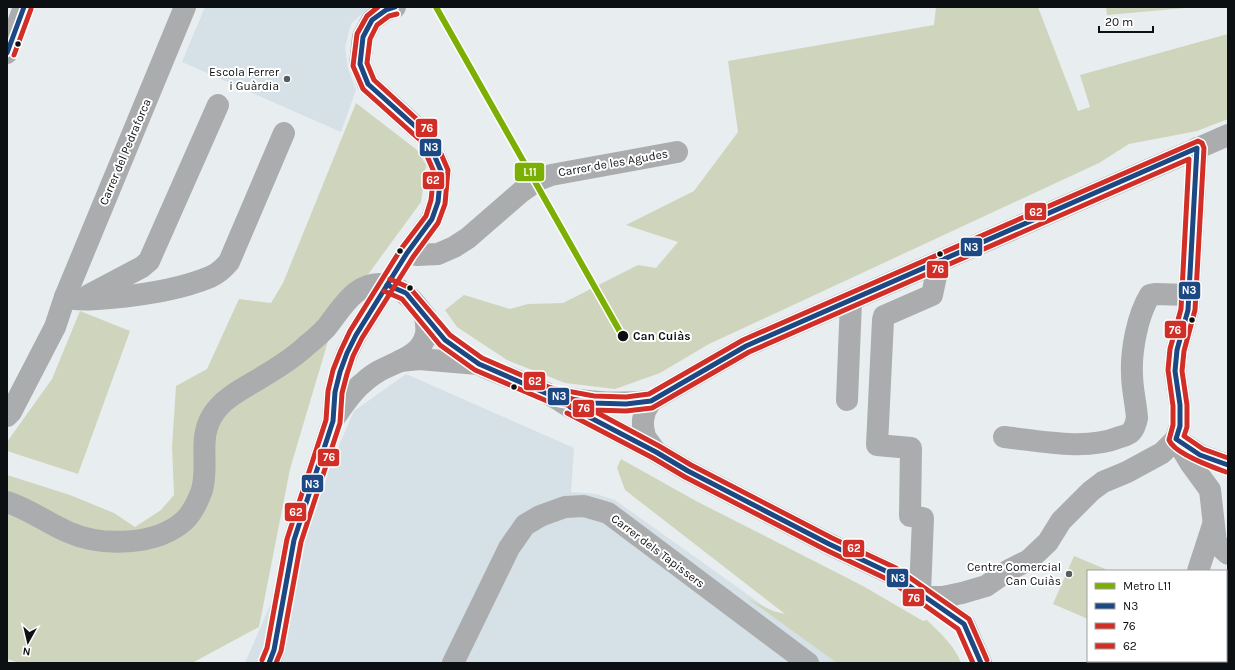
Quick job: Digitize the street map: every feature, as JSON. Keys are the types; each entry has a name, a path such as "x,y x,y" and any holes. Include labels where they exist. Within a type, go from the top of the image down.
{"street":[{"path":"7,53 24,7"},
{"name":"Carrer del Pedraforca","path":"7,416 11,412 55,327 72,299 185,7"},
{"path":"269,663 274,650 294,540 333,421 335,392 340,372 356,335 407,254 432,219 438,202 442,171 426,136 368,84 360,64 363,37 372,20 386,10 395,7"},
{"path":"72,299 142,267 149,261 218,105"},
{"path":"72,299 138,295 178,287 210,277 223,269 229,262 284,133"},
{"path":"550,395 594,403 626,404 651,401 746,346 1228,135"},
{"path":"923,595 943,597 962,594 986,586 1009,570 1029,560 1048,542 1061,521 1091,491 1103,482 1127,472 1162,453 1176,439 1180,426 1180,405 1175,371 1176,357 1188,310 1198,148"},
{"name":"Carrer de les Agudes","path":"407,254 438,254 454,247 468,238 521,192 538,180 551,175 677,152"},
{"path":"923,595 923,518 910,516 911,448 877,445 883,320 884,316 932,295 939,262"},
{"path":"7,502 20,507 68,533 93,540 110,542 136,541 164,533 174,528 185,520 194,509 199,498 205,476 205,431 208,422 215,411 234,394 278,368 306,347 324,330 348,298 364,286 376,284 387,285 406,293 445,340 479,364 550,395 656,452 688,471 815,537 892,574 964,624 981,663"},
{"path":"1004,437 1065,444 1115,439 1131,433 1136,425 1137,418 1132,375 1132,360 1135,338 1146,302 1150,295 1155,294 1189,295"},
{"path":"847,400 851,301"},
{"path":"333,421 348,399 362,383 378,371 400,361 415,351 424,341 427,328 425,316"},
{"path":"400,361 419,359 479,364"},
{"path":"651,401 642,420 645,437 656,452"},
{"path":"1176,439 1200,455 1228,465"},
{"path":"1176,439 1191,464 1210,490 1216,543 1228,554"},
{"name":"Carrer dels Tapissers","path":"453,663 510,548 526,525 540,516 565,507 584,506 608,513 808,663"},
{"path":"1198,570 1214,524"}],"shaded area":[{"name":"Escola Ferrer i Guàrdia","path":"205,7 369,7 351,24 345,47 348,68 356,90 341,132 182,62"},
{"path":"406,374 574,448 571,492 596,494 615,500 747,594 840,663 245,663 354,411"}],"green space":[{"path":"936,7 1038,7 1078,111 1090,107 1080,75 1228,34 1228,119 1197,131 1129,144 1099,163 709,344 660,373 615,389 565,383 507,360 457,327 445,310 464,295 510,309 528,304 563,303 638,265 656,268 678,242 626,225 694,191 738,132 728,61 934,25"},
{"path":"1106,7 1197,7 1107,15"},
{"path":"356,103 417,150 426,165 421,202 334,321 290,469 259,627 192,663 20,663 7,659 7,475 70,495 114,513 135,527 161,510 174,495 172,447 176,386 207,369 239,299 271,303 283,283"},
{"path":"80,311 130,331 78,474 7,451 7,442 52,379"},
{"path":"621,459 696,501 863,586 923,621 927,620 951,645 961,663 837,663 747,598 773,611 785,614 625,490 617,468"},
{"path":"1074,556 1108,570 1087,570 1087,619 1053,604"}],"metro line":[{"name":"L11","path":"436,7 623,337"}],"transit line":[{"name":"N3","path":"7,53 24,7"},
{"name":"62","path":"262,660 267,648 287,539 326,420 328,391 333,370 350,331 401,249 426,216 431,200 434,172 420,140 363,89 353,66 357,34 367,16 378,7"},
{"name":"N3","path":"269,663 274,650 294,540 333,421 335,392 340,372 356,335 407,253 432,219 438,202 441,171 426,136 368,84 360,64 363,37 372,20 386,10 395,7"},
{"name":"76","path":"14,55 31,9"},
{"name":"76","path":"276,663 281,651 301,542 340,423 342,393 353,356 362,338 413,257 438,223 445,204 448,170 432,133 374,80 367,63 370,39 377,25 389,16 397,14"},
{"name":"62","path":"551,388 594,396 626,397 649,394 743,340 1198,141 1202,143 1204,148 1195,310 1184,351 1182,371 1187,405 1187,427 1184,436 1203,449 1228,458"},
{"name":"N3","path":"387,285 406,293 445,340 479,364 550,395 593,403 626,404 651,401 746,346 1197,148 1188,310 1177,350 1175,371 1180,405 1180,426 1176,439 1200,455 1228,465"},
{"name":"76","path":"384,291 402,299 440,345 475,370 547,401 593,410 626,411 652,408 749,352 1189,159 1181,309 1170,349 1168,370 1173,406 1173,425 1169,440 1172,445 1186,455 1226,472"},
{"name":"62","path":"390,279 410,288 450,335 482,358 553,389 659,446 691,465 832,538 896,568 969,619 987,660"},
{"name":"N3","path":"570,407 656,452 688,471 829,544 892,574 964,624 981,663"},
{"name":"76","path":"567,413 653,458 685,477 826,550 889,580 958,629 973,663"}],"place":[{"name":"Escola Ferrer i Guàrdia","path":"287,79"},
{"name":"Can Cuiàs","path":"623,336"},
{"name":"Centre Comercial Can Cuiàs","path":"1069,574"}]}
